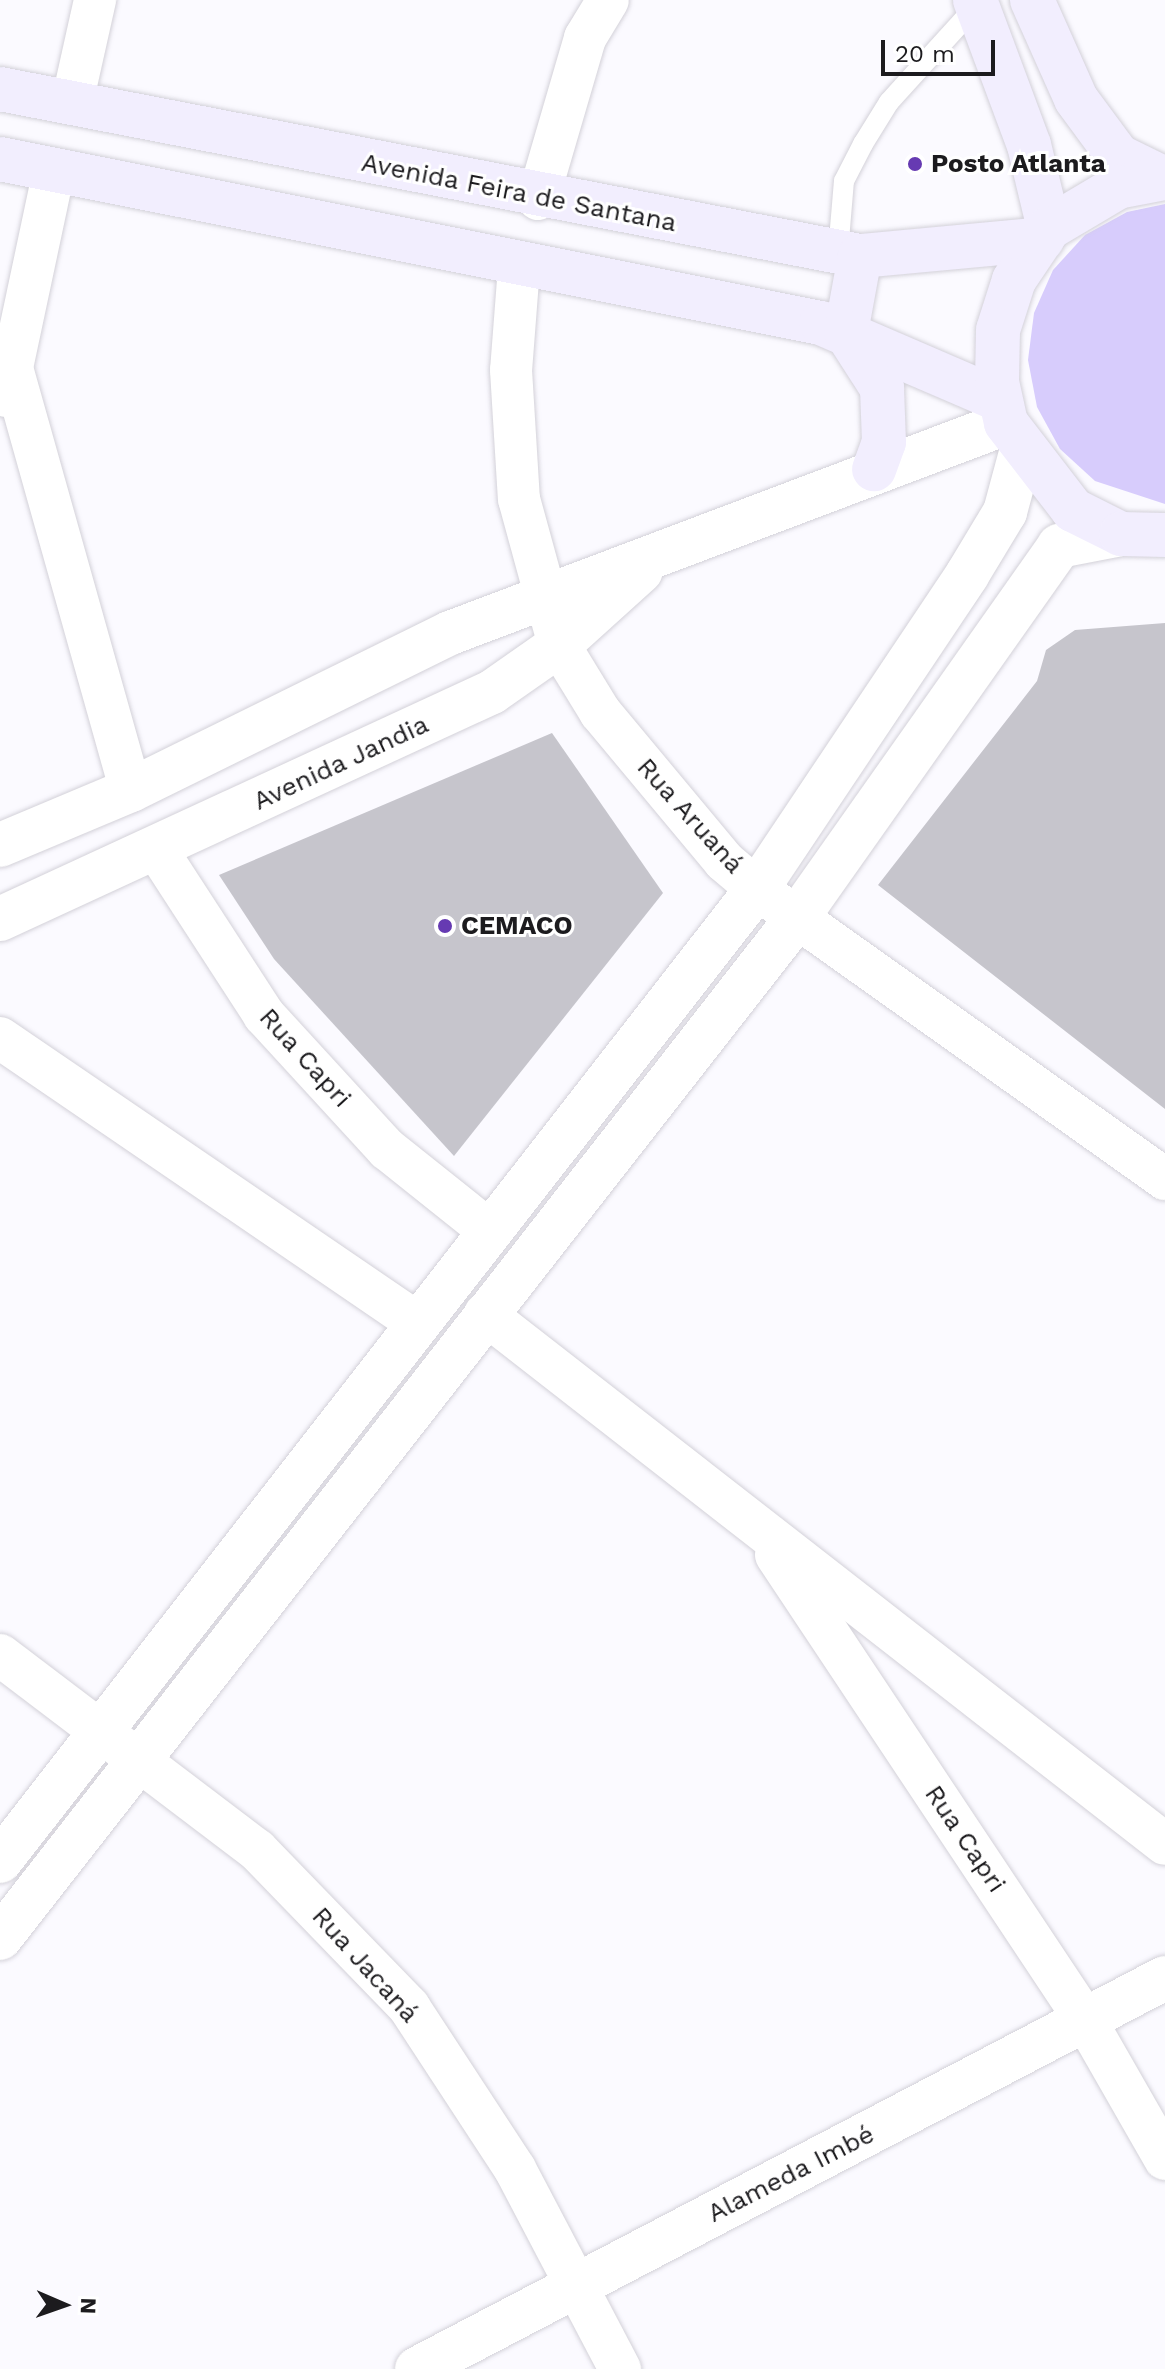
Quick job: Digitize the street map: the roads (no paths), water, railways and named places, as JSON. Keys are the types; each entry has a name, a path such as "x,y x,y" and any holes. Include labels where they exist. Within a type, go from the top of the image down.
{"main road":[{"path":"1032,0 1076,99 1118,156 1164,178"},
{"path":"976,2 1029,145 1045,234"},
{"name":"Avenida Feira de Santana","path":"0,89 538,199 849,254 1045,234"},
{"path":"0,159 846,332 1010,424 1073,510 1121,534 1165,535"},
{"path":"1010,424 998,330 1014,280 1045,234 1118,187 1164,178"},
{"path":"849,254 846,332 882,388 884,442 874,469"}],"street":[{"path":"72,103 95,0"},
{"path":"538,199 585,38 608,0"},
{"path":"0,426 54,170"},
{"name":"Rua Aruaná","path":"519,267 511,370 519,499 542,597 559,645 600,712 724,861 757,889 1165,1179"},
{"path":"12,368 131,790"},
{"path":"0,1861 757,889 943,611 1005,512 1010,424"},
{"name":"Avenida Jandia","path":"0,845 131,790 450,633 542,597 653,560 874,469 1010,424"},
{"path":"0,1938 797,918 991,637 1059,546 1121,534"},
{"name":"Avenida Jandia","path":"0,919 157,850 492,692 559,645 653,560"},
{"path":"943,611 983,594 994,604 991,637"},
{"name":"Rua Capri","path":"157,850 264,1015 387,1149 491,1232"},
{"path":"0,1038 419,1324"},
{"name":"Rua Capri","path":"485,1314 1165,1844"},
{"name":"Rua Capri","path":"755,1524 1086,2021 1165,2159"},
{"name":"Rua Jacaná","path":"0,1655 257,1850 409,2007 515,2169 620,2369"},
{"name":"Alameda Imbé","path":"417,2369 1165,1978"}],"lane":[{"path":"849,254 844,181 889,102 976,2"}],"place":[{"name":"Posto Atlanta","path":"915,164"},
{"name":"CEMACO","path":"445,926"}]}
